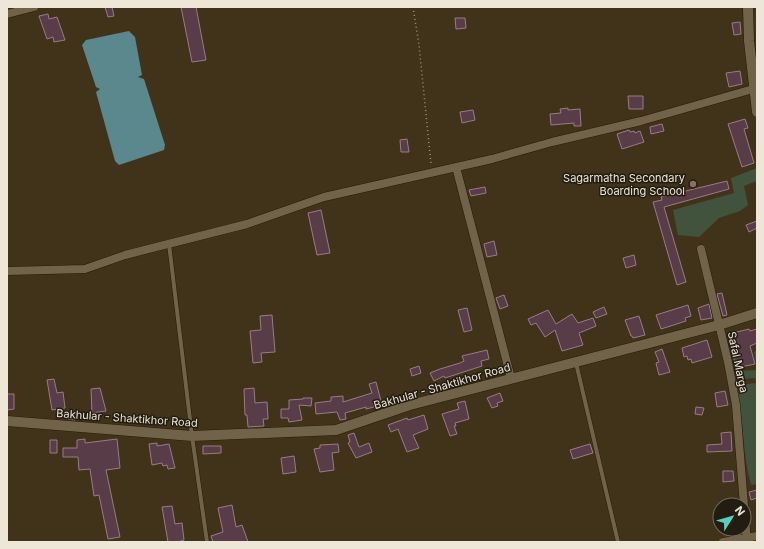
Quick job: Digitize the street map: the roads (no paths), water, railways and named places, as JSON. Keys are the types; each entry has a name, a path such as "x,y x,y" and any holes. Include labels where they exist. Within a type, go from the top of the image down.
{"street":[{"path":"7,14 34,7"},
{"path":"748,7 753,89 757,112"},
{"path":"7,272 85,269 125,255 247,224 324,197 432,174 552,142 648,119 753,89"},
{"path":"456,167 510,378"},
{"name":"Safal Marga","path":"701,248 736,405 743,497"},
{"name":"Bakhular - Shaktikhor Road","path":"7,421 192,436 336,430 410,405 719,325 757,313"},
{"path":"723,542 747,540 757,536"}],"lane":[{"path":"169,244 192,436 207,542"},
{"path":"576,361 618,542"}],"water":[{"path":"129,31 135,37 142,75 138,77 144,79 165,145 164,150 119,165 115,161 96,92 100,89 96,87 82,45 86,40"}],"place":[{"name":"Sagarmatha Secondary Boarding School","path":"693,184"}]}
